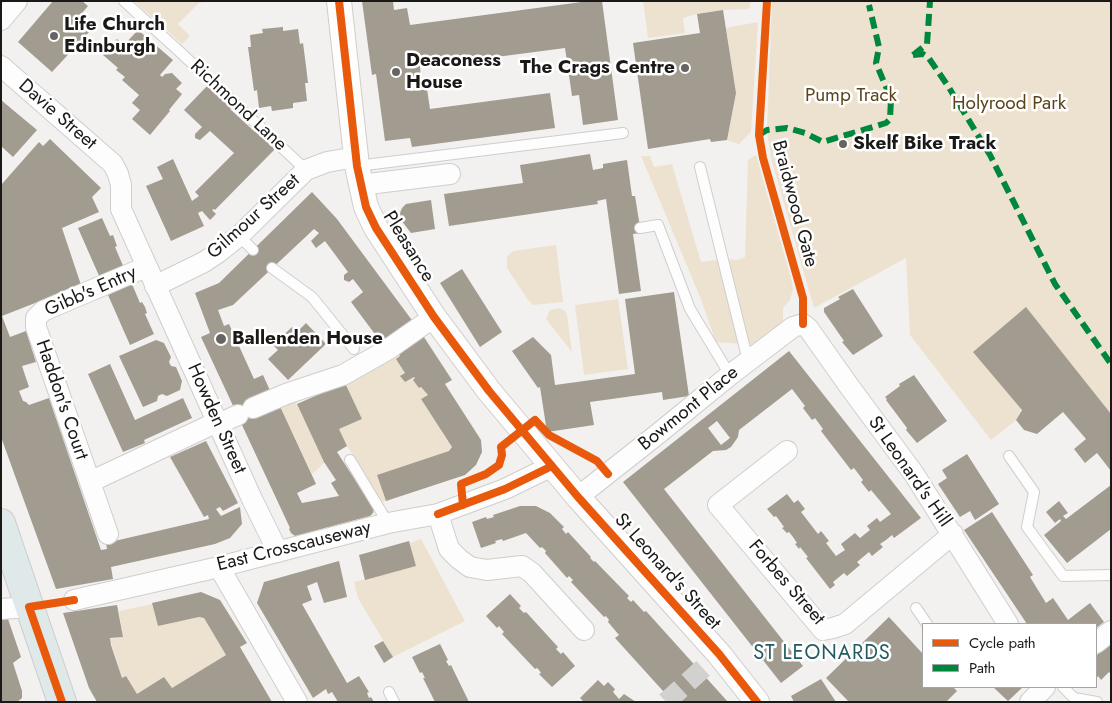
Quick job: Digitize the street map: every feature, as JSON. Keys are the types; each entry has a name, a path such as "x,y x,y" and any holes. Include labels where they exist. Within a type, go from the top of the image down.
{"main road":[{"path":"1,523 62,702"}],"street":[{"path":"1,20 17,1"},
{"name":"Pleasance","path":"339,1 358,170 366,207 376,228 434,318 489,391 552,466"},
{"name":"Davie Street","path":"1,66 113,164"},
{"name":"Gilmour Street","path":"155,286 246,243 306,170 327,162 358,170"},
{"name":"Howden Street","path":"113,164 121,185 121,209 217,423 278,552"},
{"name":"Pleasance","path":"358,170 450,174"},
{"name":"Gibb's Entry","path":"36,318 43,311 146,267"},
{"name":"Haddon's Court","path":"36,318 36,328 108,534"},
{"name":"Haddon's Court","path":"90,482 217,423 286,394 343,375 387,350 434,318"},
{"name":"Bowmont Place","path":"578,497 660,433 748,360 793,327 803,324"},
{"name":"St Leonard's Hill","path":"803,324 808,328 848,386 914,474 1007,623"},
{"name":"Forbes Street","path":"787,451 718,505 823,630 845,624 953,534"},
{"name":"St Leonard's Street","path":"552,466 719,654 757,702"},
{"name":"East Crosscauseway","path":"74,600 219,567 388,523 438,514 505,489 552,466"},
{"path":"438,514 449,549 459,559 470,567 487,570 522,566 532,573 584,630"},
{"path":"219,567 297,702"},
{"path":"1,609 29,607"},
{"path":"1097,642 1111,631"},
{"path":"1030,702 1044,688"}],"lane":[{"name":"Richmond Lane","path":"124,1 306,170"},
{"path":"358,170 623,133"},
{"path":"700,167 748,360"},
{"path":"640,228 658,225 690,309 730,375"},
{"path":"272,268 312,297 354,349"},
{"path":"1009,456 1034,492 1027,527 1063,576 1111,575"},
{"path":"350,460 388,523"},
{"path":"916,608 926,623"},
{"path":"1064,688 1074,698 1097,702"},
{"path":"389,692 394,702"}],"green space":[{"path":"134,1 209,1 199,3 178,24 190,36 182,44"},
{"path":"643,1 751,1 749,9 723,10 683,18 685,33 648,38"},
{"path":"772,1 1111,1 1111,415 1051,341 1016,420 991,440 910,335 906,258 814,308 771,158 767,130"},
{"path":"758,22 751,132 739,144 727,140 736,93 726,28"},
{"path":"756,155 793,289 790,300 783,308 783,325 755,345 716,342 700,297 641,156 650,156 654,167 672,164 701,262 724,259 738,260 745,257 748,160"},
{"path":"556,245 563,302 533,305 507,268 507,256 513,251"},
{"path":"618,299 628,369 584,375 575,305"},
{"path":"560,308 567,315 572,352 546,319 550,310"},
{"path":"396,349 405,373 401,376 405,382 414,377 419,388 421,387 428,395 421,399 452,447 449,451 377,475 386,501 382,502 347,446 339,429 362,419 345,383"},
{"path":"294,398 325,462 312,474 278,402"},
{"path":"421,539 465,621 393,657 358,598 354,582 416,566 410,543"},
{"path":"152,604 158,626 199,617 204,618 226,655 172,688 164,678 137,694 126,676 122,678 110,639 123,637 119,611"}],"building":[{"name":"Life Church Edinburgh","path":"53,1 82,1 88,6 77,19 90,31 52,72 18,42"},
{"path":"362,1 393,1 394,10 407,8 410,25 589,1 602,1 618,120 583,125 579,95 572,96 565,48 420,67 421,79 409,80 411,91 427,89 430,109 550,93 555,128 412,147 410,138 385,141 376,74 372,75"},
{"name":"The Crags Centre","path":"723,10 736,93 727,140 711,142 710,139 648,149 633,43 700,33 697,14"},
{"path":"283,27 283,31 298,29 300,44 303,43 308,83 305,83 307,101 293,103 293,108 272,111 271,106 259,108 257,90 254,91 248,47 251,47 250,35 263,33 262,29"},
{"path":"138,30 173,60 160,75 162,77 165,74 172,73 182,83 176,89 182,94 150,135 132,119 140,110 132,103 139,95 122,80 125,77 103,55 117,39 124,45"},
{"path":"208,85 232,107 230,109 276,148 215,210 212,210 216,214 210,220 202,211 198,213 204,226 171,241 146,186 163,179 157,167 173,159 192,201 199,196 195,192 234,153 210,131 200,140 195,138 195,134 202,127 184,110"},
{"path":"1,100 37,130 13,157 1,146"},
{"path":"50,139 101,188 92,197 99,212 62,228 81,285 2,316 10,337 26,331 36,362 22,366 29,387 19,391 23,401 29,405 49,398 101,550 107,549 106,543 209,519 208,515 204,517 170,457 206,441 238,503 223,511 220,507 216,509 221,516 240,507 242,524 230,538 215,544 111,567 113,579 56,589 1,437 1,185 39,142 43,146"},
{"path":"590,154 593,170 603,168 603,164 627,160 632,196 635,196 641,233 633,234 641,291 619,294 606,199 597,201 598,204 449,226 444,194 523,183 520,165"},
{"path":"312,192 337,219 414,323 383,345 351,302 363,292 353,279 349,282 344,280 344,275 348,272 325,241 316,248 311,241 319,233 314,229 233,305 218,310 224,326 229,324 254,379 263,375 272,395 278,402 316,484 297,493 302,503 339,496 331,483 336,480 324,462 297,404 345,383 362,419 339,429 347,446 337,452 374,509 373,513 370,516 295,536 289,529 201,337 210,333 195,293 219,283"},
{"path":"431,200 435,229 411,233 401,220 400,213 402,208 406,204"},
{"path":"102,218 110,236 113,235 117,246 115,247 124,268 100,278 78,228"},
{"path":"462,269 502,332 480,347 440,283"},
{"path":"132,284 140,303 142,302 145,307 147,313 145,314 154,334 130,345 108,295"},
{"path":"853,289 883,336 853,355 842,342 844,341 824,312 824,308 840,299 838,297"},
{"path":"674,292 689,396 663,400 662,392 590,402 594,425 547,432 540,387 538,388 512,351 533,337 551,355 555,385 635,374 625,299"},
{"path":"1026,307 1111,414 1111,471 1097,453 1085,463 1074,449 1086,439 1063,412 1037,434 1024,430 1016,420 1022,410 973,352"},
{"path":"306,323 326,344 288,380 268,359 278,350 273,345 292,327 297,332"},
{"path":"420,331 452,380 445,384 481,440 482,452 476,465 465,475 386,501 377,475 449,451 452,447 421,399 428,395 421,387 419,388 413,380 414,377 405,382 400,376 405,373 396,359 400,356 396,349"},
{"path":"156,340 164,343 171,357 169,362 171,366 176,367 182,381 180,390 167,396 162,394 158,396 157,401 143,407 119,356"},
{"path":"789,351 921,518 894,538 892,535 880,544 883,547 872,556 869,552 857,562 860,565 847,576 844,573 833,582 835,585 830,589 806,558 808,557 795,544 797,543 793,537 782,528 784,527 776,516 774,517 767,509 787,494 794,503 798,500 805,509 801,512 818,534 821,531 829,541 826,543 836,556 845,550 841,544 855,533 860,538 870,530 867,526 877,518 880,522 891,514 871,490 869,492 854,468 851,470 821,431 823,429 815,418 812,420 803,408 805,406 792,389 739,430 738,437 731,447 726,450 713,451 664,489 803,666 781,683 623,482","holes":["717,421 730,438 721,445 708,428"]},
{"path":"110,364 135,420 183,398 192,418 144,440 145,443 123,452 88,374"},
{"path":"914,375 947,421 917,443 906,430 907,428 885,397 900,386 899,384"},
{"path":"967,454 999,504 975,520 970,511 960,517 938,484 947,478 942,470"},
{"path":"1111,485 1111,529 1067,563 1044,535 1061,521 1060,519 1055,523 1046,512 1059,501 1068,513 1063,516 1066,519"},
{"path":"520,506 536,506 550,513 564,527 562,529 566,534 568,532 590,558 629,596 627,598 631,602 633,600 644,612 646,611 728,702 673,702 615,638 619,635 608,622 609,620 606,616 604,617 571,582 573,580 569,576 567,578 545,553 546,551 542,547 540,548 526,533 503,541 502,539 495,541 496,543 481,548 472,522 486,517 487,519 494,517 493,515"},
{"path":"992,512 1033,575 1030,577 1046,603 1053,598 1068,620 1090,603 1104,622 1097,627 1097,623 1026,623 964,530"},
{"path":"409,541 416,566 365,580 359,555"},
{"path":"339,561 347,597 324,603 317,582 307,586 312,600 302,604 347,683 359,676 369,692 367,693 369,698 371,697 374,702 338,702 332,692 328,694 326,689 313,698 257,603 264,582"},
{"path":"201,592 220,600 247,643 240,647 272,702 97,702 89,688 63,613 117,605 123,637 110,638 111,645 122,678 126,676 137,694 164,677 172,688 226,655 204,618 199,617 158,626 152,603"},
{"path":"510,594 521,606 519,608 524,613 526,612 558,647 556,649 561,654 563,652 575,666 552,687 539,674 541,673 539,670 535,669 502,634 504,632 499,626 497,628 486,616"},
{"path":"889,617 922,653 922,688 954,688 957,691 946,702 849,702 826,678"},
{"path":"8,619 21,657 13,663 22,691 22,698 17,702 1,702 1,620"},
{"path":"383,641 393,657 384,663 374,646"},
{"path":"1111,642 1111,674 1109,672 1101,680 1098,676 1097,678 1097,655"},
{"path":"440,644 448,660 446,661 449,666 451,665 469,702 435,702 422,672 420,673 412,657"},
{"path":"821,679 836,702 794,702 791,696"},
{"path":"598,680 604,686 608,682 615,689 613,692 619,699 624,694 636,702 584,702 580,698"},
{"path":"994,688 1022,688 1008,701"}],"tunnel":[{"path":"666,702 719,654"}],"marked path":[{"path":"913,55 927,44 930,1"},
{"path":"759,135 767,130 787,128 805,133 823,142 886,123 890,119 891,99 876,63 879,47 869,5"},
{"path":"913,55 923,54 928,57 948,86 990,155 1055,284 1111,364"}],"cycle path":[{"path":"339,1 357,166 366,207 376,228 434,317 489,391 578,497 719,654 757,702"},
{"name":"Braidwood Gate","path":"767,1 759,135 763,158 803,298 803,324"},
{"path":"463,505 461,484 486,474 499,465 502,455 501,447 535,420 549,435 597,461 608,474"},
{"path":"438,514 505,489 552,466"},
{"path":"62,702 29,607 74,600"}],"place":[{"name":"Life Church Edinburgh","path":"54,36"},
{"name":"The Crags Centre","path":"685,68"},
{"name":"Deaconess House","path":"396,72"},
{"name":"Skelf Bike Track","path":"843,144"},
{"name":"Ballenden House","path":"221,339"}],"district":[{"name":"ST LEONARDS","path":"822,654"}],"park label":[{"name":"Pump Track","path":"851,96"},
{"name":"Holyrood Park","path":"1009,104"}]}
